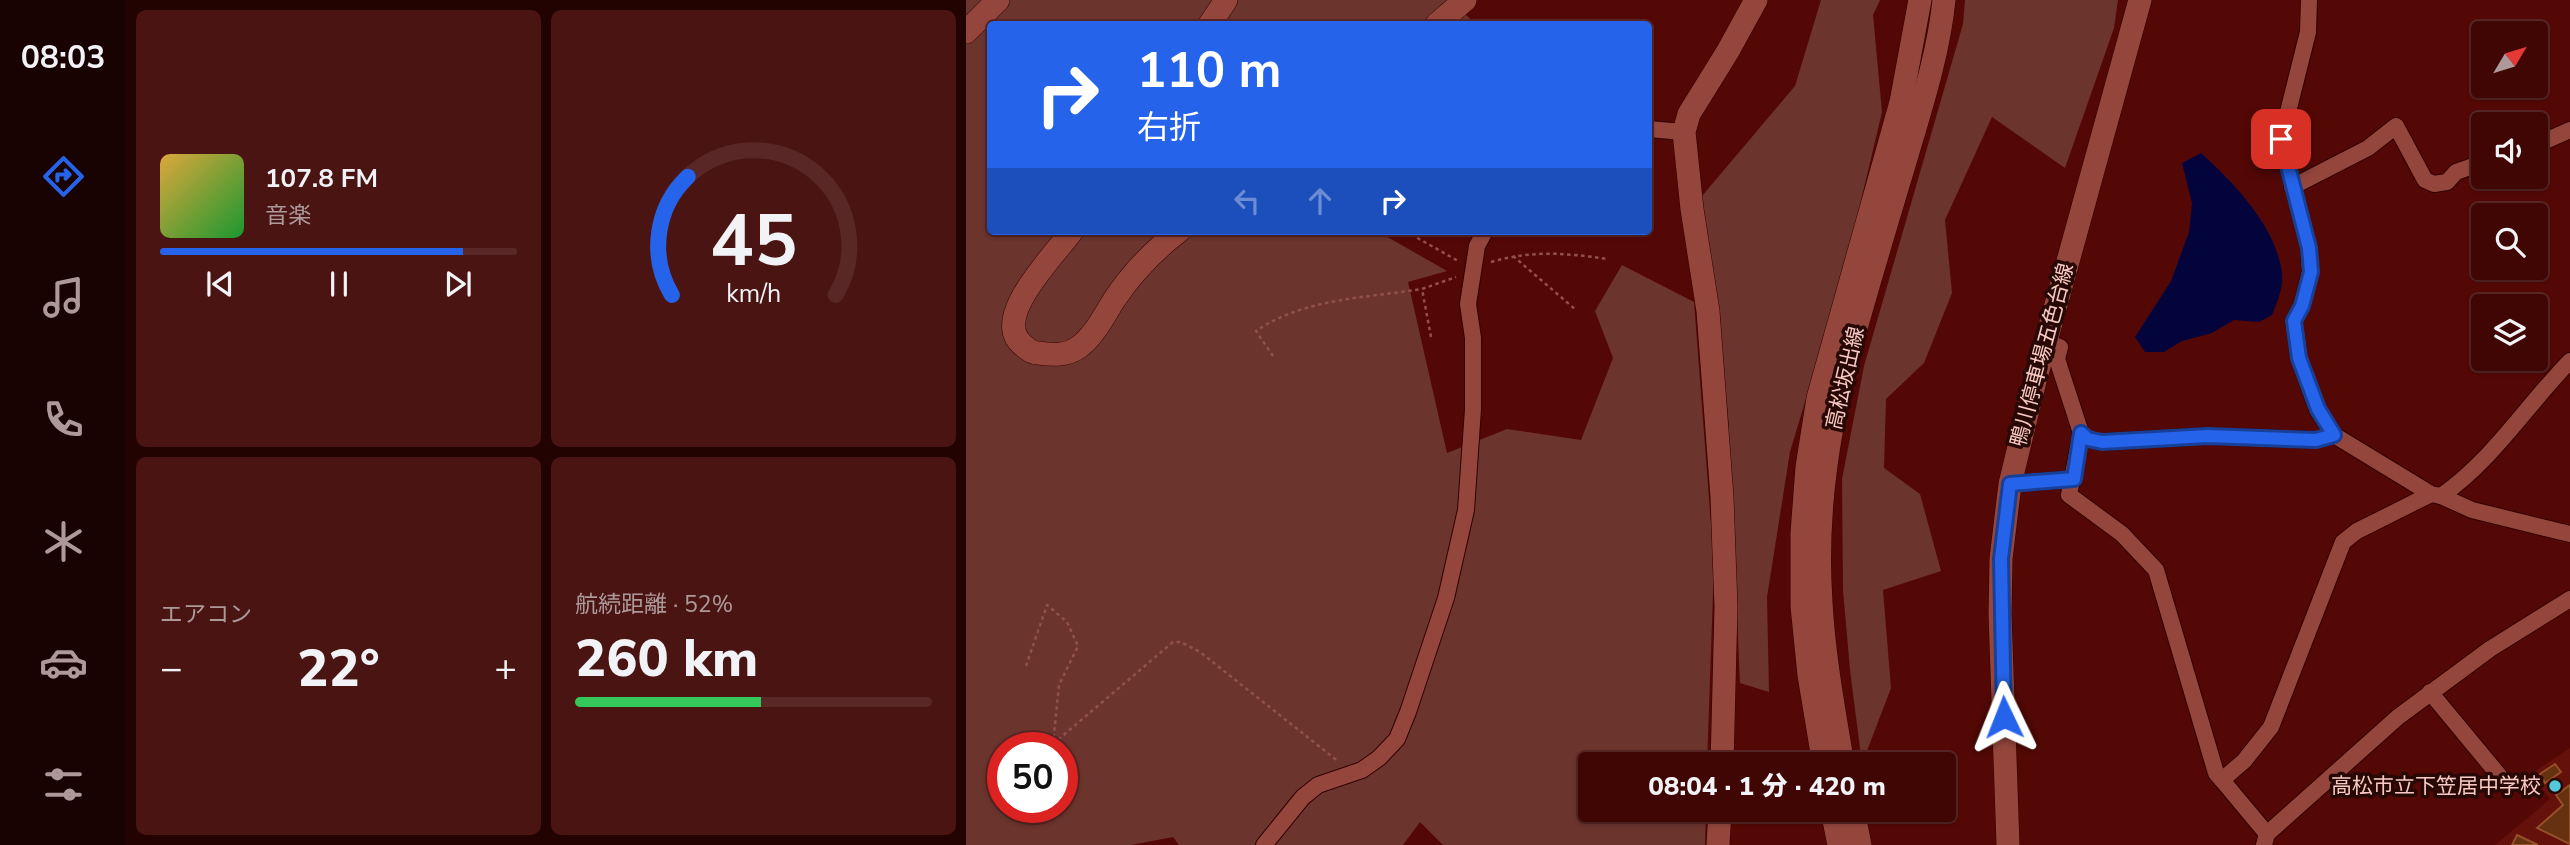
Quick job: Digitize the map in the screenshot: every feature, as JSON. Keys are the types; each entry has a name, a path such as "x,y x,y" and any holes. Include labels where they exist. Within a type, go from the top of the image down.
{"main road":[{"path":"966,32 998,0"},
{"path":"1212,21 1226,0"},
{"path":"1440,21 1465,0"},
{"path":"1722,752 1726,607 1722,497 1708,311 1690,199 1684,132 1689,114 1756,0"},
{"name":"高松坂出線","path":"1822,752 1809,675 1802,606 1802,533 1807,467 1818,398 1901,102 1920,0"},
{"name":"高松坂出線","path":"1841,752 1827,671 1821,600 1821,535 1827,471 1837,403 1852,341 1922,103 1942,22 1944,0"},
{"name":"鴨川停車場五色台線","path":"2008,845 2000,614 2001,559 2010,484 2045,342 2140,0"},
{"path":"1069,235 1018,304 1012,322 1013,334 1020,344 1033,353 1060,355 1078,348 1098,326 1145,260 1174,235"},
{"path":"1718,845 1719,822"},
{"path":"1834,822 1839,845"},
{"path":"1855,822 1860,845"}],"street":[{"path":"2309,0 2308,32 2281,139 2309,248 2311,272 2302,306 2294,321 2299,358 2312,398 2334,435 2436,495 2473,510 2570,534"},
{"path":"2292,187 2368,148 2396,126 2425,180 2434,184 2447,182 2456,172 2471,167"},
{"path":"1652,130 1684,132"},
{"path":"2548,140 2570,130"},
{"path":"1264,845 1303,797 1318,785 1362,770 1379,758 1397,739 1446,598 1466,510 1473,409 1473,338 1468,304 1472,269 1477,246 1483,235"},
{"path":"2045,342 2060,346 2057,359 2081,433 2069,495 2122,534 2156,569 2216,773 2266,840 2398,717 2490,649 2570,599"},
{"path":"2222,780 2244,761 2271,727 2343,542 2357,531 2463,481 2570,361"},
{"path":"2081,433 2088,439 2102,442 2208,436 2316,440 2334,435"},
{"path":"2010,484 2074,479"},
{"path":"2430,692 2507,786"}],"path":[{"path":"1412,235 1472,269"},
{"path":"1273,356 1256,331 1267,324 1335,301 1422,289 1513,256 1558,252 1608,259"},
{"path":"1513,256 1576,310"},
{"path":"1422,289 1431,337"},
{"path":"1026,666 1047,605 1067,622 1078,646 1059,685 1053,744 1172,642 1181,642 1200,652 1352,772"}],"shaded area":[{"path":"966,0 1449,0 1473,21 987,21 987,235 1384,235 1447,271 1408,282 1447,453 1507,429 1581,440 1613,358 1595,311 1622,265 1694,302 1714,564 1707,752 1578,752 1578,822 1706,822 1705,845 1443,845 1420,822 1403,845 1179,845 1173,837 1131,845 966,845"},
{"path":"1821,0 1880,0 1873,15 1882,112 1845,268 1790,452 1767,597 1769,692 1740,683 1728,415 1702,196 1795,86"},
{"path":"1965,0 2118,0 2114,28 2065,168 1992,117 1945,220 1952,293 1924,363 1886,399 1884,468 1920,494 1941,571 1883,590 1891,688 1867,752 1860,752 1843,590 1842,479 1864,366 1963,24"},
{"path":"2201,153 2240,192 2262,222 2278,256 2282,273 2280,294 2272,315 2259,322 2234,320 2212,333 2182,341 2164,352 2145,352 2135,337 2171,281 2189,232 2192,203 2182,163"},
{"name":"高松市立下笠居中学校","path":"2570,748 2570,845 2495,845 2550,799 2531,774"}],"building":[{"path":"2555,764 2561,772 2545,783 2540,774"},
{"path":"2570,785 2570,844 2537,828 2563,805 2556,795"},
{"path":"2517,835 2538,845 2512,845"}],"place":[{"name":"高松市立下笠居中学校","path":"2555,786"}],"route":[{"path":"2004,717 2001,559 2010,484 2074,479 2081,433 2088,439 2102,442 2208,436 2316,440 2334,435 2318,409 2299,358 2294,321 2302,306 2311,272 2309,248 2281,139"}]}
